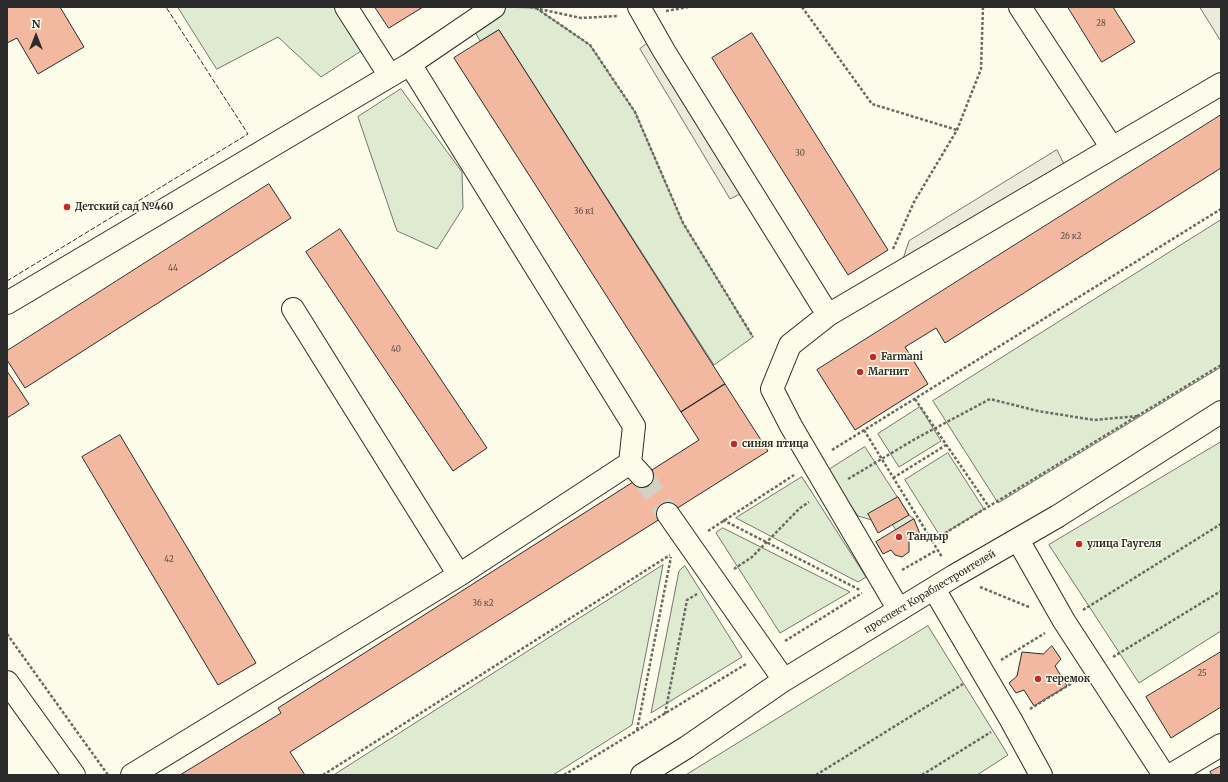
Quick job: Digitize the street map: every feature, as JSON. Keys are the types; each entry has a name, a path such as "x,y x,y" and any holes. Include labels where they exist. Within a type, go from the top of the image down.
{"street":[{"path":"346,7 390,76"},
{"path":"7,304 410,64 494,7"},
{"path":"1020,7 1112,148"},
{"path":"641,11 664,51 828,315"},
{"path":"132,775 459,575 636,470 634,426 410,64"},
{"path":"899,610 791,426 772,389 790,344 828,315 1221,84"},
{"path":"293,309 459,575"},
{"name":"проспект Кораблестроителей","path":"642,775 687,747 784,680 954,576 1018,540 1221,412"},
{"path":"668,514 784,680"},
{"path":"1018,540 1064,621 1164,775"},
{"path":"934,589 1041,775"},
{"path":"7,682 74,775"},
{"path":"1171,775 1221,745"}],"path":[{"path":"530,7 581,18 641,11"},
{"path":"802,7 872,104 958,130"},
{"path":"892,251 914,202 958,130 981,69 983,7"},
{"path":"536,8 590,45 635,112 683,223 753,337"},
{"path":"942,382 1221,209"},
{"path":"932,542 1221,365"},
{"path":"915,399 989,507"},
{"path":"864,430 954,576 1064,621"},
{"path":"894,478 946,445"},
{"path":"723,520 864,592 937,550"},
{"path":"816,775 1221,524"},
{"path":"323,775 671,555 637,730"},
{"path":"1095,669 1221,591"},
{"path":"7,634 108,775"},
{"path":"564,775 664,714"}],"green space":[{"path":"178,7 357,7 378,40 321,77 278,37 217,69"},
{"path":"494,7 536,8 590,45 635,112 683,223 753,337 714,365 499,30 480,41 470,23"},
{"path":"401,89 462,172 463,208 437,249 397,231 358,117"},
{"path":"1221,220 1221,367 998,503 933,401"},
{"path":"920,407 941,441 899,467 878,434"},
{"path":"1221,442 1221,631 1139,683 1049,545"},
{"path":"865,447 909,515 914,519 896,530 890,521 886,524 858,516 827,471"},
{"path":"948,453 984,509 940,536 905,480"},
{"path":"802,477 866,577 858,582 736,518"},
{"path":"723,528 850,592 780,633 716,533"},
{"path":"663,565 632,725 553,775 334,775"},
{"path":"685,566 742,657 651,713 679,571"},
{"path":"928,626 1008,755 977,775 686,775"}],"shaded area":[{"path":"1200,7 1221,7 1221,41"},
{"path":"656,37 750,189 730,199 640,49"},
{"path":"1057,150 1069,174 898,274 909,241"}],"building":[{"path":"7,7 60,7 84,47 38,74 17,38 7,43"},
{"path":"375,7 423,7 389,28"},
{"path":"1068,7 1113,7 1135,42 1102,62"},
{"path":"499,30 725,384 681,412 454,58"},
{"path":"752,33 888,250 848,275 712,58"},
{"path":"1221,115 1221,168 945,343 936,328 905,347 928,384 855,430 817,370"},
{"path":"269,184 291,218 25,388 7,360 7,351"},
{"path":"340,229 487,448 453,471 306,252"},
{"path":"7,371 29,404 7,418"},
{"path":"725,384 768,451 290,752 305,775 180,775 281,713 278,708 699,440 681,412"},
{"path":"120,435 256,663 218,685 82,457"},
{"path":"898,497 909,515 878,533 868,514"},
{"name":"Тандыр","path":"914,519 920,534 909,541 909,552 902,557 895,555 891,550 883,554 876,542"},
{"name":"теремок","path":"1052,646 1061,659 1055,666 1067,686 1034,706 1024,690 1016,693 1009,683 1017,676 1022,652 1043,654"},
{"path":"1221,652 1221,707 1171,738 1146,697"},
{"path":"1221,766 1221,775 1212,775 1210,772"}],"tunnel":[{"path":"642,476 668,514"}],"fence":[{"path":"7,281 248,134 166,7"}],"place":[{"name":"Детский сад №460","path":"67,207"},
{"name":"Farmani","path":"873,357"},
{"name":"Магнит","path":"860,372"},
{"name":"синяя птица","path":"734,444"},
{"name":"Тандыр","path":"899,537"},
{"name":"улица Гаугеля","path":"1079,544"},
{"name":"теремок","path":"1038,679"}]}
